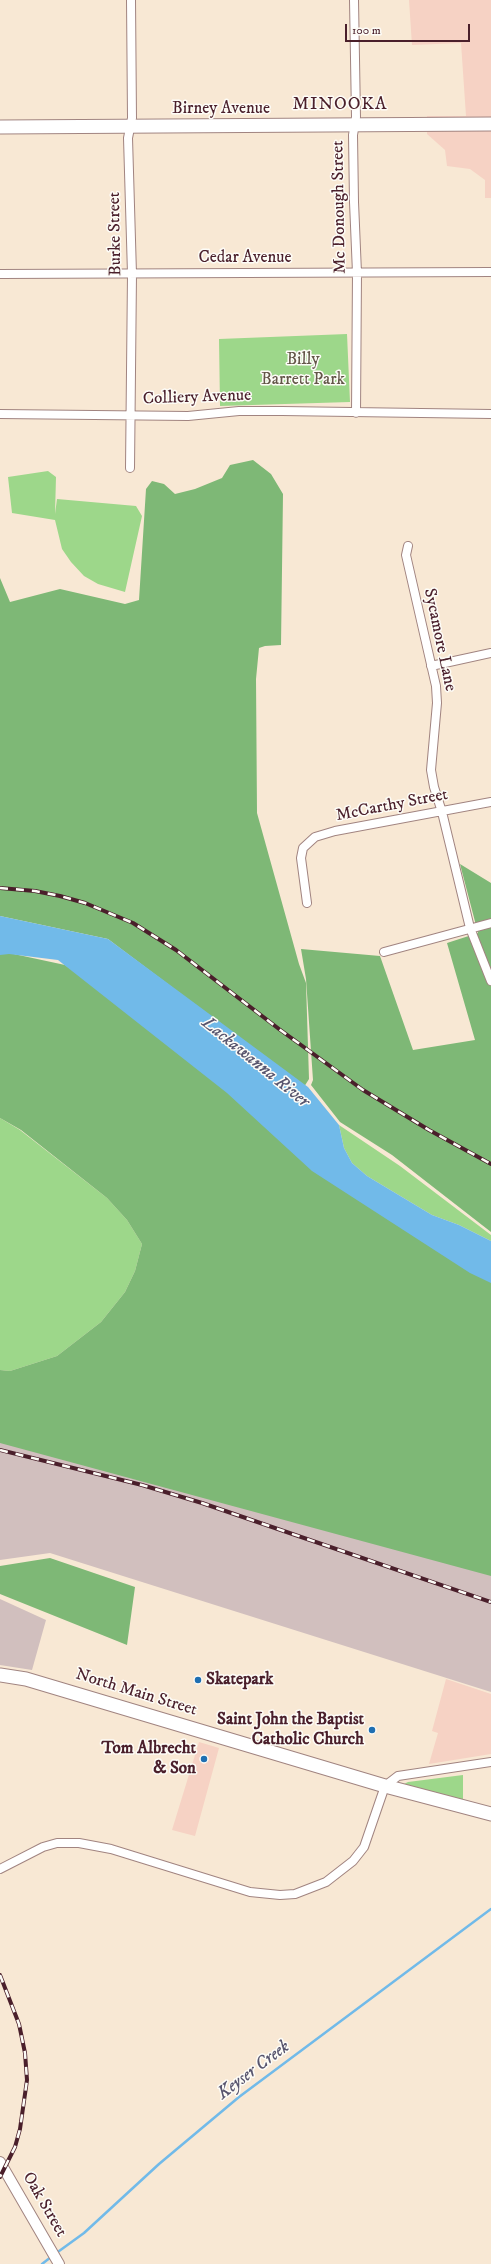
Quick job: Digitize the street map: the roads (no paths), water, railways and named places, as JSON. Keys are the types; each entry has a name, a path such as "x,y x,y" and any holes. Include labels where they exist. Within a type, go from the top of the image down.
{"main road":[{"name":"Birney Avenue","path":"0,127 491,124"},
{"name":"North Main Street","path":"0,1675 26,1679 385,1786 491,1814"}],"street":[{"name":"Burke Street","path":"130,468 131,426 129,415 132,274 128,138 132,118 131,0"},
{"name":"Mc Donough Street","path":"354,0 354,202 357,272 356,413"},
{"name":"Cedar Avenue","path":"0,274 491,272"},
{"name":"Colliery Avenue","path":"0,414 188,416 239,411 491,414"},
{"name":"Sycamore Lane","path":"408,546 406,555 438,702 431,770 434,787 442,812"},
{"path":"431,666 491,653"},
{"name":"McCarthy Street","path":"306,903 301,858 303,848 314,837 335,831 491,802"},
{"path":"442,812 470,928 491,981"},
{"path":"384,952 491,923"},
{"path":"0,1869 43,1847 57,1843 79,1842 111,1849 250,1892 280,1895 295,1894 326,1882 353,1861 364,1847 385,1786 398,1776 491,1762"},
{"name":"Oak Street","path":"0,2162 59,2264"}],"water":[{"name":"Lackawanna River","path":"0,916 108,939 308,1087 339,1125 344,1148 352,1163 367,1176 432,1215 459,1225 491,1241 491,1283 470,1273 312,1171 227,1093 58,960 9,954 0,955"}],"waterway":[{"name":"Keyser Creek","path":"55,2254 84,2233 159,2164 239,2097 491,1909"},
{"name":"Keyser Creek","path":"42,2264 51,2257"}],"railway":[{"path":"0,888 35,891 60,896 85,903 133,923 176,950 279,1029 363,1090 429,1130 491,1164"},
{"path":"0,1450 142,1485 202,1503 491,1602"},
{"path":"0,1975 19,2024 25,2053 27,2080 20,2129 15,2147 0,2177"}],"place":[{"name":"Skatepark","path":"198,1680"},
{"name":"Saint John the Baptist Catholic Church","path":"372,1730"},
{"name":"Tom Albrecht & Son","path":"204,1759"}],"district":[{"name":"MINOOKA","path":"340,105"}],"park label":[{"name":"Billy Barrett Park","path":"303,370"}]}
